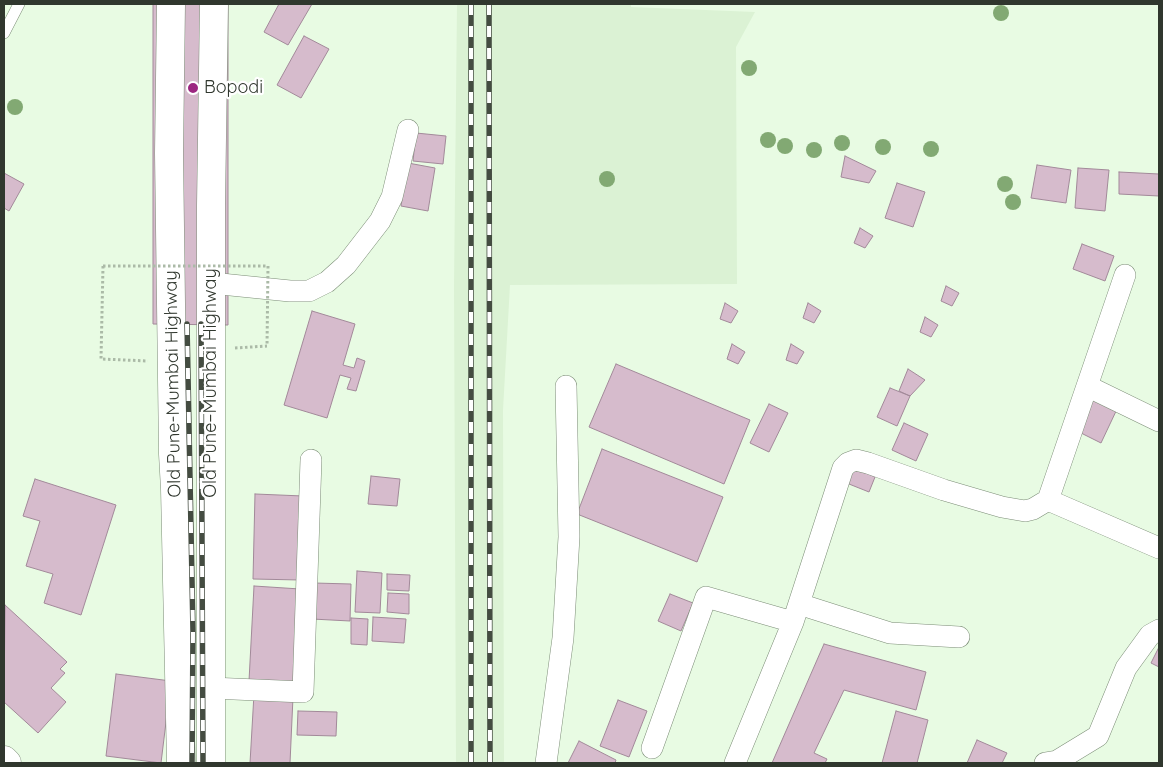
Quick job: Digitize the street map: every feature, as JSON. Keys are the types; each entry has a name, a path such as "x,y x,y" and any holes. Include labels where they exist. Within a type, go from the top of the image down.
{"main road":[{"name":"Old Pune-Mumbai Highway","path":"171,4 169,153 181,763"},
{"name":"Old Pune–Mumbai Highway","path":"211,763 211,283 214,4"},
{"path":"4,760 7,763"}],"street":[{"path":"211,283 308,291 327,282 346,265 380,221 392,197 408,130"},
{"path":"735,763 796,613 843,468 848,463 856,460 944,490 1002,507 1025,511 1048,500 1125,275"},
{"path":"546,763 562,638 569,537 566,386"},
{"path":"1086,386 1159,421"},
{"path":"212,688 302,692 311,460"},
{"path":"1048,500 1159,548"},
{"path":"652,748 706,597 796,613 890,634 959,637"},
{"path":"1045,763 1057,761 1098,736 1126,668 1150,635 1159,630"}],"lane":[{"path":"4,33 19,4"}],"path":[{"path":"172,362 101,359 103,266 268,266 267,346 211,350"}],"shaded area":[{"path":"457,4 631,4 631,7 755,12 736,47 737,284 510,285 503,410 504,763 456,763 454,286"}],"building":[{"path":"153,4 228,4 228,325 153,324"},
{"path":"279,4 312,4 288,45 264,32"},
{"path":"304,36 329,49 301,98 277,85"},
{"path":"416,133 446,136 443,164 413,161"},
{"path":"845,156 876,171 869,183 841,177"},
{"path":"408,163 435,168 428,211 401,206"},
{"path":"1037,165 1071,170 1066,203 1031,198"},
{"path":"1078,168 1109,170 1105,211 1075,208"},
{"path":"1119,172 1159,174 1159,196 1119,194"},
{"path":"4,173 24,184 9,211 4,208"},
{"path":"897,183 925,192 913,227 885,218"},
{"path":"860,228 873,236 865,248 854,243"},
{"path":"1082,244 1114,256 1105,281 1073,269"},
{"path":"946,286 959,293 952,306 941,301"},
{"path":"725,303 738,311 731,323 720,319"},
{"path":"808,303 821,311 814,323 803,318"},
{"path":"312,311 355,324 343,365 354,368 357,358 365,361 356,391 347,389 351,378 340,375 327,418 284,405"},
{"path":"925,317 938,325 931,337 920,332"},
{"path":"732,344 745,352 738,364 727,359"},
{"path":"791,344 804,352 797,364 786,360"},
{"path":"616,364 750,420 724,484 589,427"},
{"path":"908,369 925,380 910,396 899,391"},
{"path":"890,388 910,396 897,426 877,417"},
{"path":"1092,395 1118,407 1101,443 1075,430"},
{"path":"769,404 788,413 769,452 750,443"},
{"path":"904,423 928,434 916,461 892,450"},
{"path":"602,449 723,497 697,562 577,514"},
{"path":"850,466 875,477 869,492 844,482"},
{"path":"371,476 400,479 397,506 368,504"},
{"path":"35,479 116,505 81,615 44,603 53,574 26,566 40,521 23,516"},
{"path":"255,494 303,496 300,580 253,579"},
{"path":"357,571 382,573 380,613 355,612"},
{"path":"387,574 410,575 409,591 387,590"},
{"path":"314,583 351,584 350,621 312,619"},
{"path":"254,586 300,589 295,684 249,681"},
{"path":"388,593 409,594 409,614 387,612"},
{"path":"670,594 693,603 681,631 658,621"},
{"path":"5,605 67,662 60,669 65,673 51,688 66,702 38,733 4,702"},
{"path":"373,617 406,619 404,643 372,641"},
{"path":"351,618 368,619 367,645 351,644"},
{"path":"824,644 926,672 916,710 844,690 814,753 827,759 825,763 772,763"},
{"path":"1159,647 1159,667 1151,663"},
{"path":"116,674 171,681 161,763 106,756"},
{"path":"254,694 293,697 290,763 250,763"},
{"path":"618,700 647,711 629,757 600,746"},
{"path":"298,711 337,712 336,736 297,735"},
{"path":"896,711 928,720 917,763 882,763"},
{"path":"977,740 1007,753 1002,763 967,763"},
{"path":"579,741 616,760 615,763 568,763"}],"railway":[{"path":"471,4 471,763"},
{"path":"489,4 490,763"},
{"path":"187,324 193,632 192,763"},
{"path":"201,324 203,763"}],"place":[{"name":"Bopodi","path":"193,88"}]}
